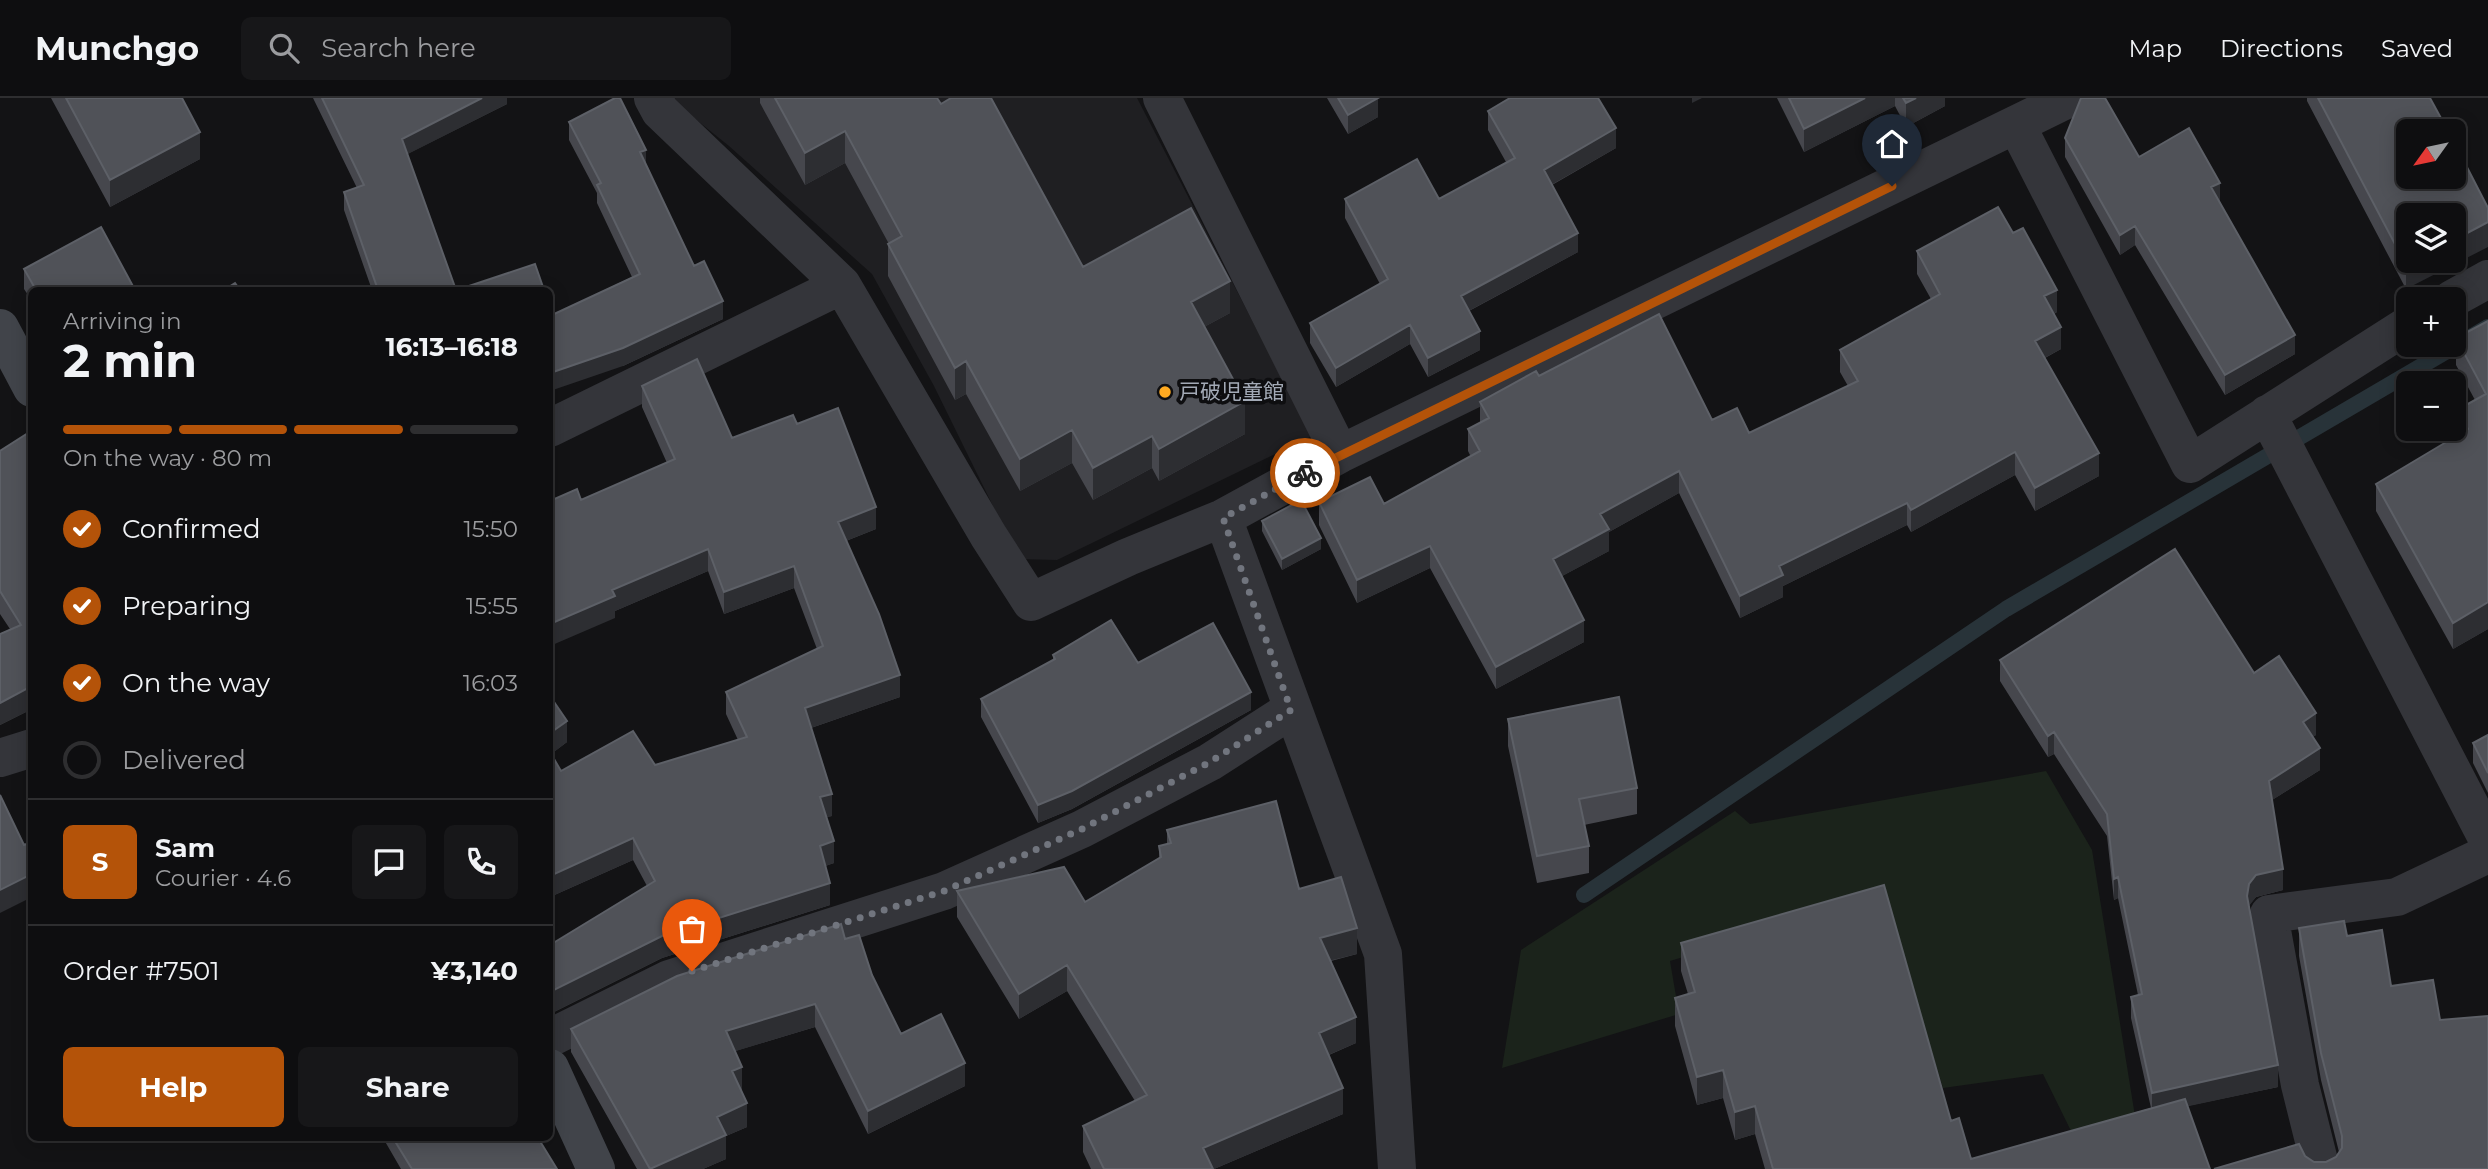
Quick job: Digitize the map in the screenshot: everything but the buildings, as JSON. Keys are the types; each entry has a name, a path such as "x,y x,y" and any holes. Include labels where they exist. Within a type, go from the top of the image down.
{"main road":[{"path":"0,328 28,380"},
{"path":"553,1075 596,1169"}],"street":[{"path":"653,98 660,111 842,285 988,535 1031,602 1128,557 1223,518 1340,454 2070,98"},
{"path":"1162,98 1340,454"},
{"path":"2017,126 2190,464 2396,333"},
{"path":"2466,291 2488,279"},
{"path":"553,427 842,285"},
{"path":"2267,414 2488,840"},
{"path":"1223,518 1291,710 1383,954 1394,1168"},
{"path":"553,1037 669,979 944,891 1094,823 1210,762 1291,710"},
{"path":"0,758 28,749"},
{"path":"2321,1169 2300,1085 2269,914 2397,897 2488,854"}],"shaded area":[{"path":"669,98 1137,98 1312,436 1057,560 1019,559 934,386 872,274 729,146"},
{"path":"2046,771 2092,850 2135,1116 2072,1133 2043,1074 1943,1088 1884,896 1670,961 1679,1014 1502,1068 1521,950 1735,811 1750,824"}],"waterway":[{"path":"1584,895 2006,609 2488,327"}],"way so far":[{"path":"692,971 944,891 1082,829 1210,762 1291,710 1223,518 1305,473"}],"place":[{"name":"戸破児童館","path":"1165,392"}],"route":[{"path":"1305,473 1892,186"}]}
